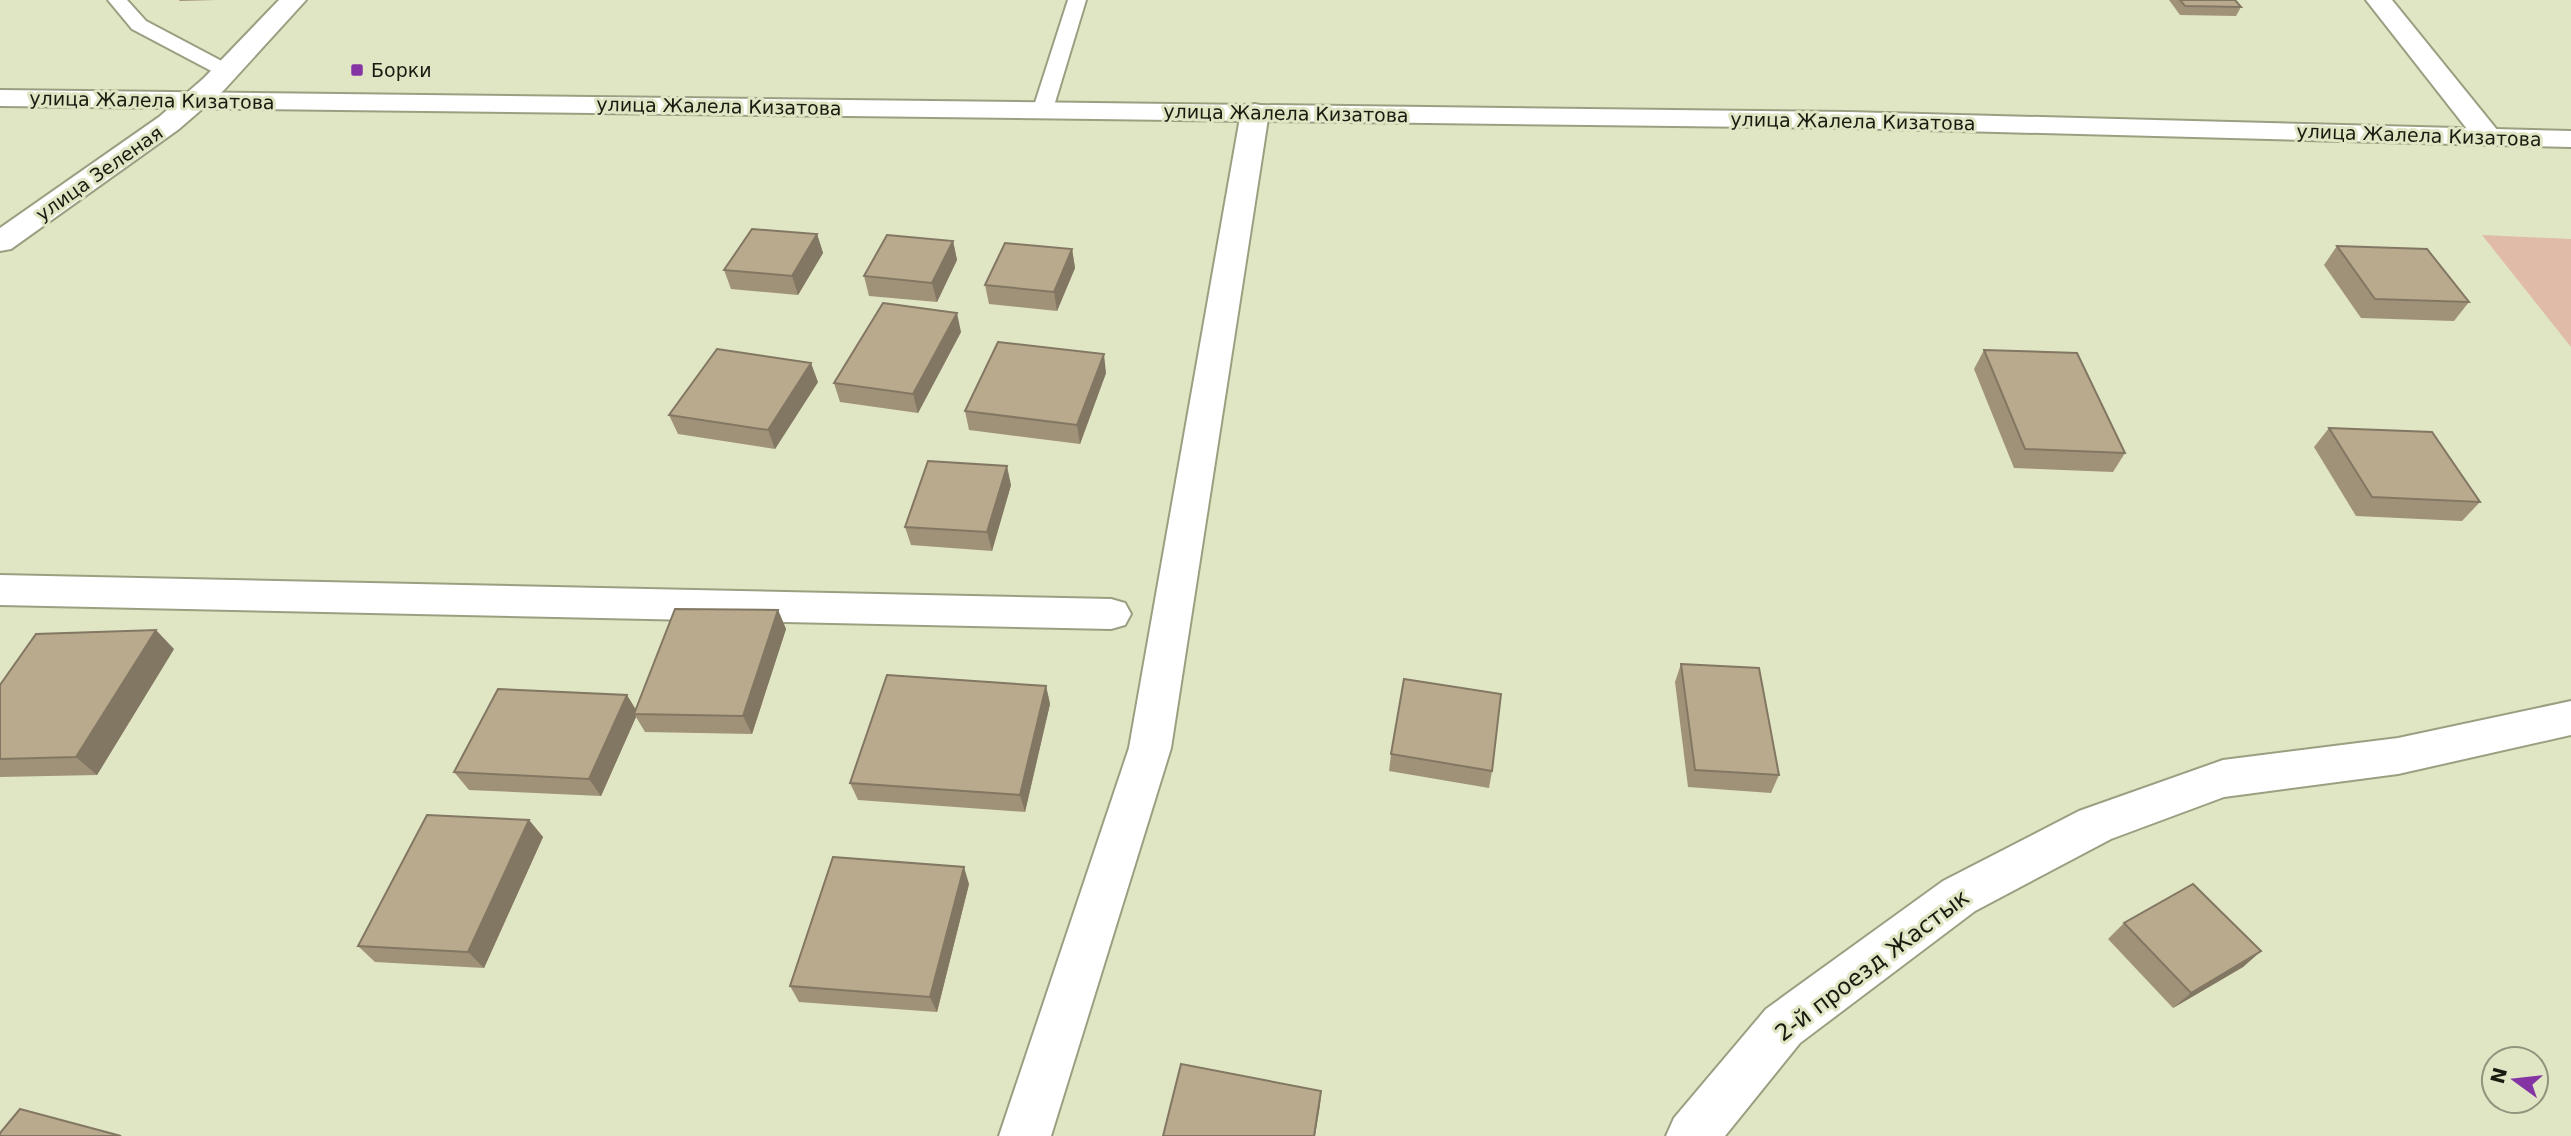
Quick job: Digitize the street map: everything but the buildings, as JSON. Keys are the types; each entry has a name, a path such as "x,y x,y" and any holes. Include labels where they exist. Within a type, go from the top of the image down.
{"street":[{"name":"улица Зеленая","path":"0,242 140,145 195,100 293,0"},
{"path":"2379,0 2488,137"},
{"name":"улица Жалела Кизатова","path":"0,98 1862,120 2571,139"},
{"path":"1025,1136 1150,748 1255,113"},
{"path":"0,590 1111,614"},
{"name":"2-й проезд Жастык","path":"1692,1136 1783,1026 1959,896 2095,825 2223,779 2398,757 2571,718"}],"lane":[{"path":"117,0 139,25 226,71"},
{"path":"1043,109 1077,0"}],"shaded area":[{"path":"2482,235 2571,239 2571,347"}],"place":[{"name":"Борки","path":"357,70"}]}
